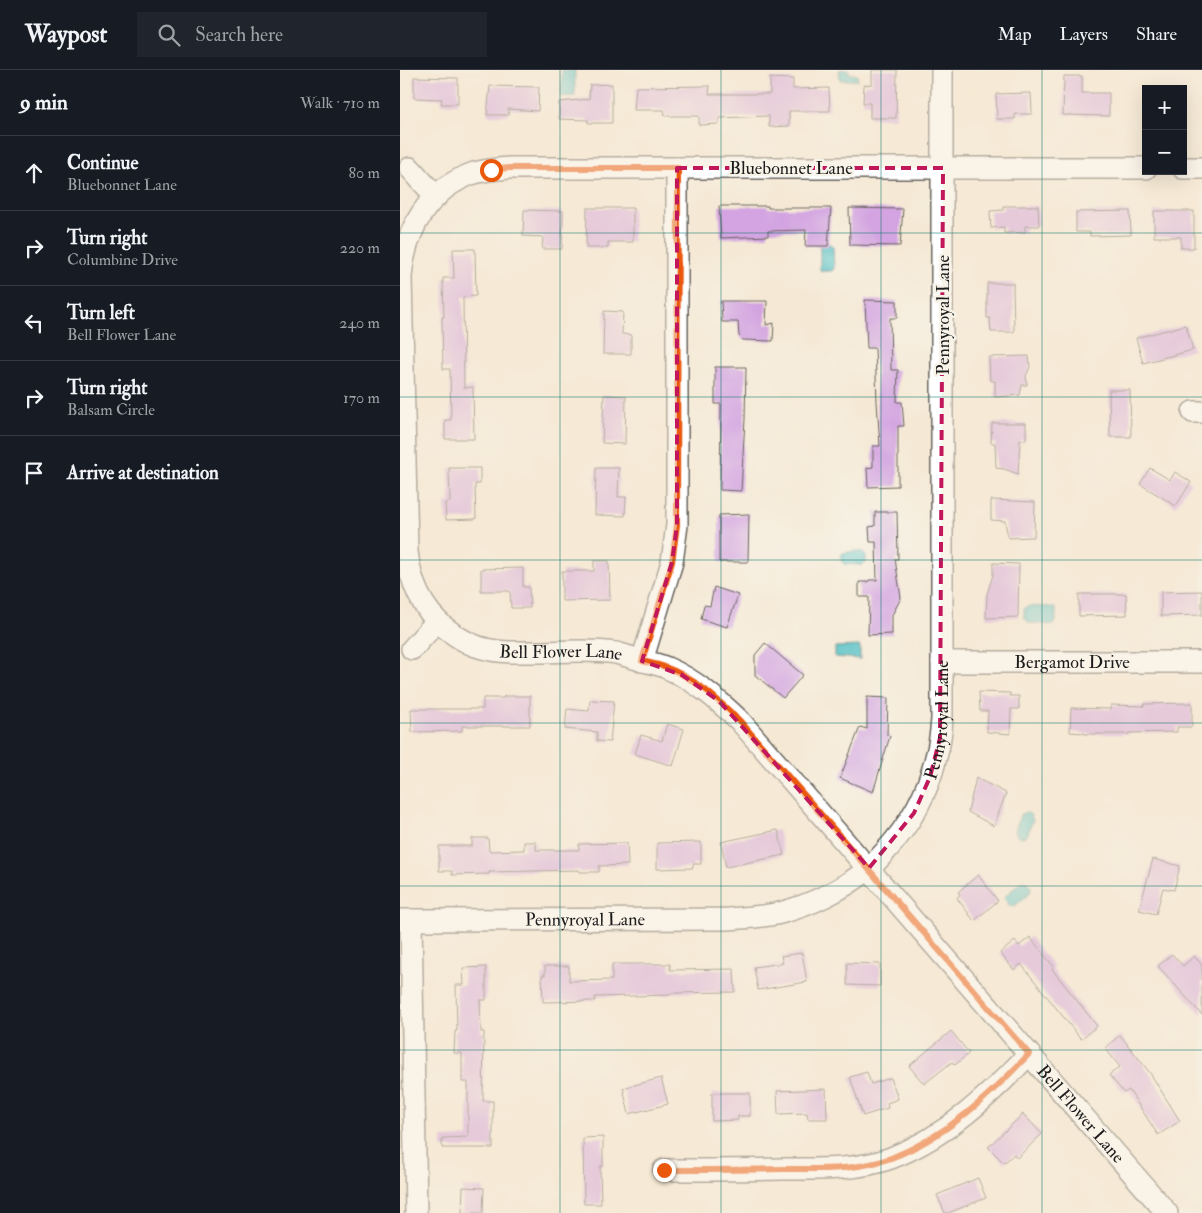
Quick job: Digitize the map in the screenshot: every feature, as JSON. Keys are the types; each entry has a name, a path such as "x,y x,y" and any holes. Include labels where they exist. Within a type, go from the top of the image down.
{"street":[{"name":"Pennyroyal Lane","path":"405,920 750,918 779,913 818,900 869,868 895,840 914,814 923,796 937,757 941,729 942,70"},
{"path":"410,168 439,194"},
{"name":"Bluebonnet Lane","path":"439,194 456,182 474,173 509,168 1142,168"},
{"path":"642,661 672,562 677,525 678,168"},
{"path":"1187,168 1202,168"},
{"name":"Bell Flower Lane","path":"439,194 425,208 416,223 408,239 402,266 407,551 414,585 420,599 429,612 466,642 490,650 504,652 587,651 617,653 665,667 682,675 719,701 740,721 869,868 1167,1213"},
{"path":"412,649 438,621"},
{"name":"Bergamot Drive","path":"942,662 1202,662"},
{"path":"405,920 416,1213"},
{"path":"664,1170 836,1169 889,1159 919,1146 954,1124 990,1093 1029,1054"}],"highlighted area":[{"path":"677,168 943,168 940,738 930,777 914,813 869,868 719,701 682,675 642,661 672,562 677,525"}],"water":[{"path":"562,70 575,70 575,96 561,97"},
{"path":"839,70 849,70 849,73 857,75 858,80 840,80"},
{"path":"822,244 830,244 833,247 834,269 831,271 821,271 820,269 820,246"},
{"path":"862,552 866,556 866,561 862,565 844,564 841,560 843,553"},
{"path":"1028,606 1053,607 1056,609 1056,621 1053,625 1029,623 1024,617 1024,609"},
{"path":"860,646 860,659 835,657 835,647"},
{"path":"1025,812 1030,814 1033,820 1027,836 1017,836 1015,831 1020,815"},
{"path":"1021,882 1027,882 1031,887 1030,893 1015,906 1010,906 1005,896"}],"building":[{"path":"872,70 897,70 896,118 870,118 870,103 863,103 864,85 872,84"},
{"path":"1064,76 1082,76 1082,93 1109,93 1109,116 1063,115"},
{"path":"414,77 458,78 458,104 441,104 442,99 414,98"},
{"path":"770,78 793,79 793,89 829,88 830,111 789,111 789,126 769,127 769,116 719,118 719,124 699,125 699,116 665,116 664,110 634,110 636,87 710,86 709,94 770,94"},
{"path":"612,84 612,123 588,123 588,120 559,119 559,102 589,99 590,85"},
{"path":"490,86 539,87 538,111 508,109 509,115 487,115"},
{"path":"1031,93 1032,114 1015,114 1015,119 997,119 996,94"},
{"path":"719,206 831,208 828,246 805,246 806,230 768,231 768,236 721,238"},
{"path":"1003,206 1038,206 1039,226 1025,226 1025,232 1004,233 1004,227 991,228 990,211 1003,210"},
{"path":"587,208 633,208 633,242 608,242 608,248 586,248"},
{"path":"849,208 903,209 900,246 850,245"},
{"path":"524,210 563,211 562,249 542,249 543,237 523,236"},
{"path":"1130,211 1131,235 1090,236 1090,232 1076,232 1076,212"},
{"path":"1154,211 1194,211 1194,248 1181,248 1181,237 1154,237"},
{"path":"453,249 475,249 476,296 463,297 464,388 473,387 474,439 445,439 445,420 451,420 450,369 443,369 443,278 454,278"},
{"path":"987,283 1013,283 1014,332 991,332 990,318 987,318"},
{"path":"865,300 897,301 897,318 890,318 891,370 898,370 897,402 902,402 904,426 898,426 898,486 868,487 867,468 873,467 873,446 880,446 875,348 867,348"},
{"path":"721,301 767,301 766,325 774,323 773,341 743,340 739,336 738,322 722,322"},
{"path":"604,311 623,312 622,334 631,335 631,354 603,354"},
{"path":"1186,325 1193,350 1143,363 1136,338"},
{"path":"1029,356 1030,367 1026,376 1027,385 1022,385 1020,395 995,397 995,381 990,381 989,357"},
{"path":"715,367 746,367 741,491 720,490 721,404 715,404"},
{"path":"1109,390 1130,390 1131,437 1110,437"},
{"path":"604,395 626,396 625,444 602,443"},
{"path":"992,423 1026,423 1026,440 1020,440 1018,474 996,468 995,443 991,443"},
{"path":"449,468 480,468 480,484 475,484 476,519 446,520 445,503 450,502"},
{"path":"596,468 619,468 618,497 626,497 625,516 595,515"},
{"path":"1150,468 1170,480 1175,472 1191,482 1176,506 1140,484"},
{"path":"991,500 1035,502 1034,537 1008,538 1005,521 991,520"},
{"path":"875,512 897,512 898,559 895,559 901,598 892,615 892,634 868,635 869,597 859,597 859,582 877,580 876,542 870,542 869,527 875,526"},
{"path":"749,514 748,562 719,562 719,515"},
{"path":"594,561 609,561 610,600 562,601 562,571 594,571"},
{"path":"993,563 1019,564 1018,617 986,618 987,594 993,575"},
{"path":"523,568 523,587 529,587 530,608 511,608 510,591 481,591 481,569"},
{"path":"714,587 738,595 727,627 701,619 704,605 710,606"},
{"path":"1202,591 1202,615 1161,616 1161,592"},
{"path":"1079,594 1126,594 1127,615 1079,616"},
{"path":"765,643 803,675 783,698 755,675 755,655"},
{"path":"979,692 1010,693 1010,696 1019,696 1019,709 1011,709 1010,734 987,732 988,711 980,711"},
{"path":"504,696 530,696 530,726 462,726 462,731 412,732 411,709 483,709 483,698 504,698"},
{"path":"867,697 888,698 887,735 890,736 873,792 840,778 860,727 867,729"},
{"path":"590,700 614,701 610,742 597,741 597,732 565,729 567,709 589,711"},
{"path":"1192,703 1192,727 1177,727 1177,732 1084,734 1070,732 1071,708 1111,709 1111,705 1144,706 1144,704"},
{"path":"667,724 684,729 673,766 635,754 641,735 662,741"},
{"path":"976,778 1006,793 994,826 968,812"},
{"path":"778,830 784,855 726,867 721,842"},
{"path":"472,838 488,838 489,851 524,850 524,842 536,842 536,850 579,850 579,844 627,843 628,865 599,866 599,872 580,872 579,870 489,872 489,874 452,875 452,871 439,871 439,846 472,846"},
{"path":"701,842 701,864 693,864 693,868 657,869 657,843"},
{"path":"1153,859 1180,866 1174,890 1163,888 1156,914 1139,910"},
{"path":"978,875 998,901 974,921 957,898 960,894 958,892"},
{"path":"1030,937 1054,967 1052,969 1097,1026 1081,1039 1021,964 1014,970 1000,953 1015,941 1019,946"},
{"path":"802,953 807,982 758,990 754,967 783,963 781,956"},
{"path":"1172,954 1183,966 1194,956 1202,965 1202,1015 1158,966"},
{"path":"847,963 880,964 880,986 847,985"},
{"path":"612,964 670,964 670,970 734,969 735,992 671,993 671,995 595,997 595,1001 543,1002 542,975 545,975 545,966 569,966 569,981 612,980"},
{"path":"486,967 486,1000 480,1000 481,1032 484,1032 483,1101 493,1101 493,1148 442,1148 442,1138 468,1137 468,1082 462,1082 462,1053 454,1053 455,1031 457,1031 456,985 464,985 463,968"},
{"path":"951,1031 969,1053 955,1065 952,1062 924,1084 909,1066"},
{"path":"1120,1035 1150,1073 1180,1121 1158,1135 1129,1090 1124,1093 1109,1075 1120,1067 1105,1048"},
{"path":"867,1072 871,1084 891,1078 898,1099 887,1103 888,1108 863,1116 850,1077"},
{"path":"661,1078 668,1104 629,1114 623,1088"},
{"path":"826,1089 827,1119 808,1119 807,1113 778,1114 777,1091"},
{"path":"712,1093 750,1093 750,1116 738,1116 738,1120 712,1121"},
{"path":"1023,1114 1042,1134 1017,1158 1014,1154 1004,1163 988,1147"},
{"path":"603,1137 603,1166 600,1166 601,1204 584,1204 583,1138"},
{"path":"978,1178 986,1198 945,1213 937,1195"},
{"path":"463,1187 484,1188 483,1213 462,1213"}],"route":[{"path":"491,170 509,168 678,168 677,525 672,562 642,661 665,667 697,684 740,721 1029,1054 990,1093 954,1124 919,1146 889,1159 836,1169 664,1170"}]}
